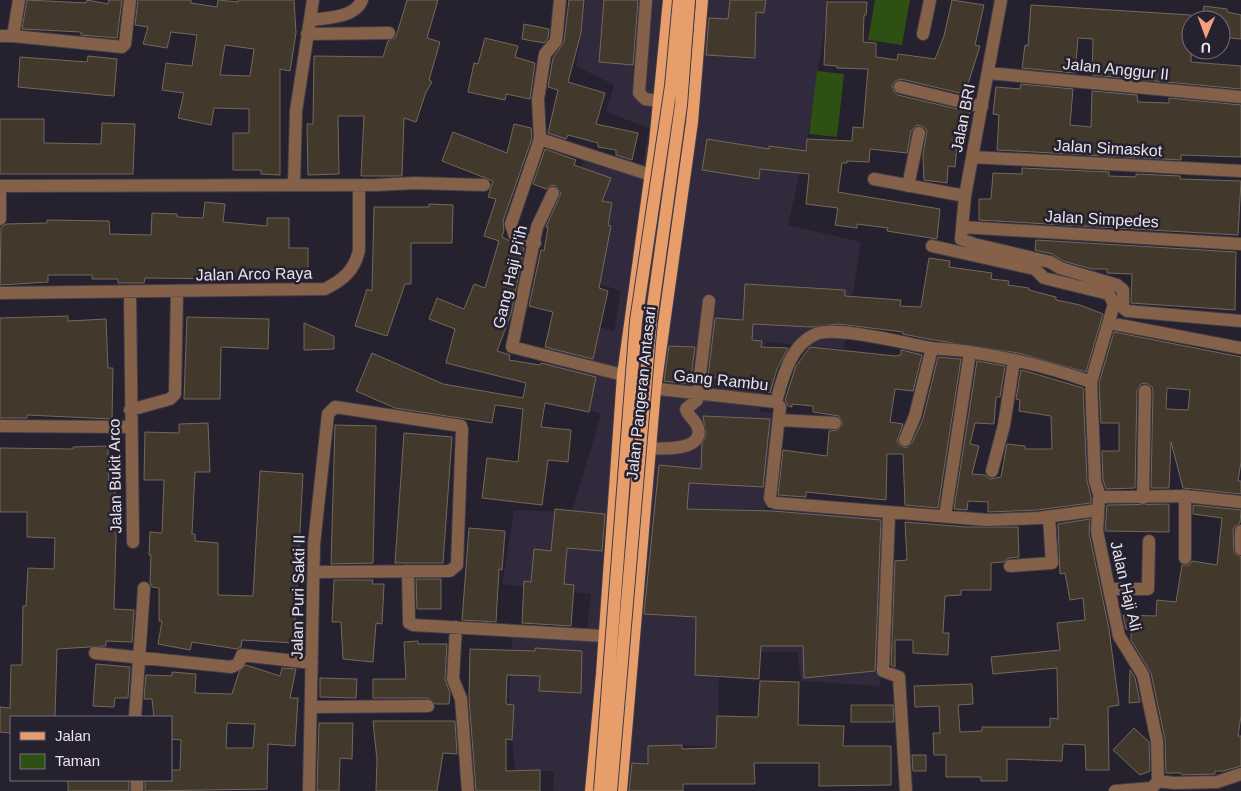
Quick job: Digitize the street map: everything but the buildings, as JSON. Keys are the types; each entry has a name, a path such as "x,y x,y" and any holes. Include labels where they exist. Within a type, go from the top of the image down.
{"main road":[{"name":"Jalan Pangeran Antasari","path":"591,791 623,380 651,176 669,0"},
{"path":"600,791 636,321 671,86 679,0"},
{"path":"611,791 650,320 681,105 689,0"},
{"name":"Jalan Pangeran Antasari","path":"621,791 655,389 692,122 702,0"},
{"path":"604,642 632,649"}],"street":[{"path":"20,0 6,36 122,47 125,44 130,0"},
{"path":"294,185 296,111 313,0"},
{"path":"310,20 348,13 360,5 362,0"},
{"path":"535,243 515,236 511,224 540,139 538,99 545,54 556,41 560,0"},
{"path":"646,0 639,93 645,99 659,101"},
{"path":"923,34 930,0"},
{"name":"Jalan BRI","path":"1001,0 965,196 960,236 962,241 1050,262 1060,268 1117,285 1123,290 1123,308 1127,311 1241,321"},
{"path":"307,34 389,33"},
{"name":"Jalan Anggur II","path":"988,73 1241,97"},
{"path":"900,87 982,107"},
{"path":"908,186 919,133"},
{"path":"540,139 651,176"},
{"name":"Jalan Simaskot","path":"972,156 1241,172"},
{"path":"874,179 965,196"},
{"path":"0,219 0,186 359,185 415,182 484,185"},
{"name":"Jalan Arco Raya","path":"0,293 325,289 352,270 357,260 359,250 359,185"},
{"name":"Gang Haji Pi'ih","path":"553,193 537,227 512,347 623,380"},
{"name":"Jalan Simpedes","path":"962,227 1241,244"},
{"path":"932,246 1035,269 1044,278 1109,294 1114,304 1091,382 1095,481 1100,497 1143,498 1185,496 1241,502"},
{"name":"Jalan Bukit Arco","path":"130,292 130,427 133,542"},
{"name":"Jalan Bukit Arco","path":"130,410 170,399 175,394 177,292"},
{"path":"650,448 689,446 696,440 698,428 688,415 686,409 696,400 708,301"},
{"path":"1109,323 1241,348"},
{"path":"776,402 790,358 797,348 820,332 858,335 932,348 970,352 1055,369 1091,382"},
{"path":"905,440 915,416 932,348"},
{"path":"945,516 970,352"},
{"path":"992,471 1004,425 1014,361"},
{"name":"Gang Rambu","path":"623,380 655,389 697,392 776,402 780,407 770,498 772,502 889,514"},
{"path":"1143,498 1145,391"},
{"name":"Jalan Puri Sakti II","path":"309,791 314,544 328,414 335,407 462,427 457,564 450,571 408,571"},
{"path":"779,420 835,423"},
{"path":"0,426 130,427"},
{"path":"1185,496 1185,558"},
{"name":"Jalan Haji Ali","path":"1100,497 1097,530 1109,589 1120,636 1143,675 1157,741 1158,781"},
{"path":"906,791 900,678 898,675 883,671 889,514 1006,520 1098,510"},
{"path":"1010,566 1052,563 1049,516"},
{"path":"1240,548 1241,531"},
{"path":"1109,589 1148,589 1150,541"},
{"path":"314,572 408,571 409,623 604,642"},
{"path":"135,716 144,588"},
{"path":"456,627 453,679 461,695 468,791"},
{"path":"94,653 140,656 230,667 238,664 242,655 312,663"},
{"path":"311,707 428,706"},
{"path":"1115,791 1152,788 1158,781 1174,783 1217,782 1241,774"}],"shaded area":[{"path":"586,0 829,0 807,141 788,225 861,242 844,349 766,342 760,412 777,413 765,510 883,518 880,686 801,681 797,652 758,652 756,680 719,673 718,747 682,745 682,791 553,791 554,771 515,771 509,698 512,635 586,639 591,594 502,584 514,510 572,512 601,414 540,396 554,316 614,331 621,291 552,268 571,194 588,150 642,167 649,128 606,112 614,85 576,66"}],"green space":[{"path":"875,0 910,0 902,45 868,40"},
{"path":"817,71 844,74 837,137 809,134"}]}
